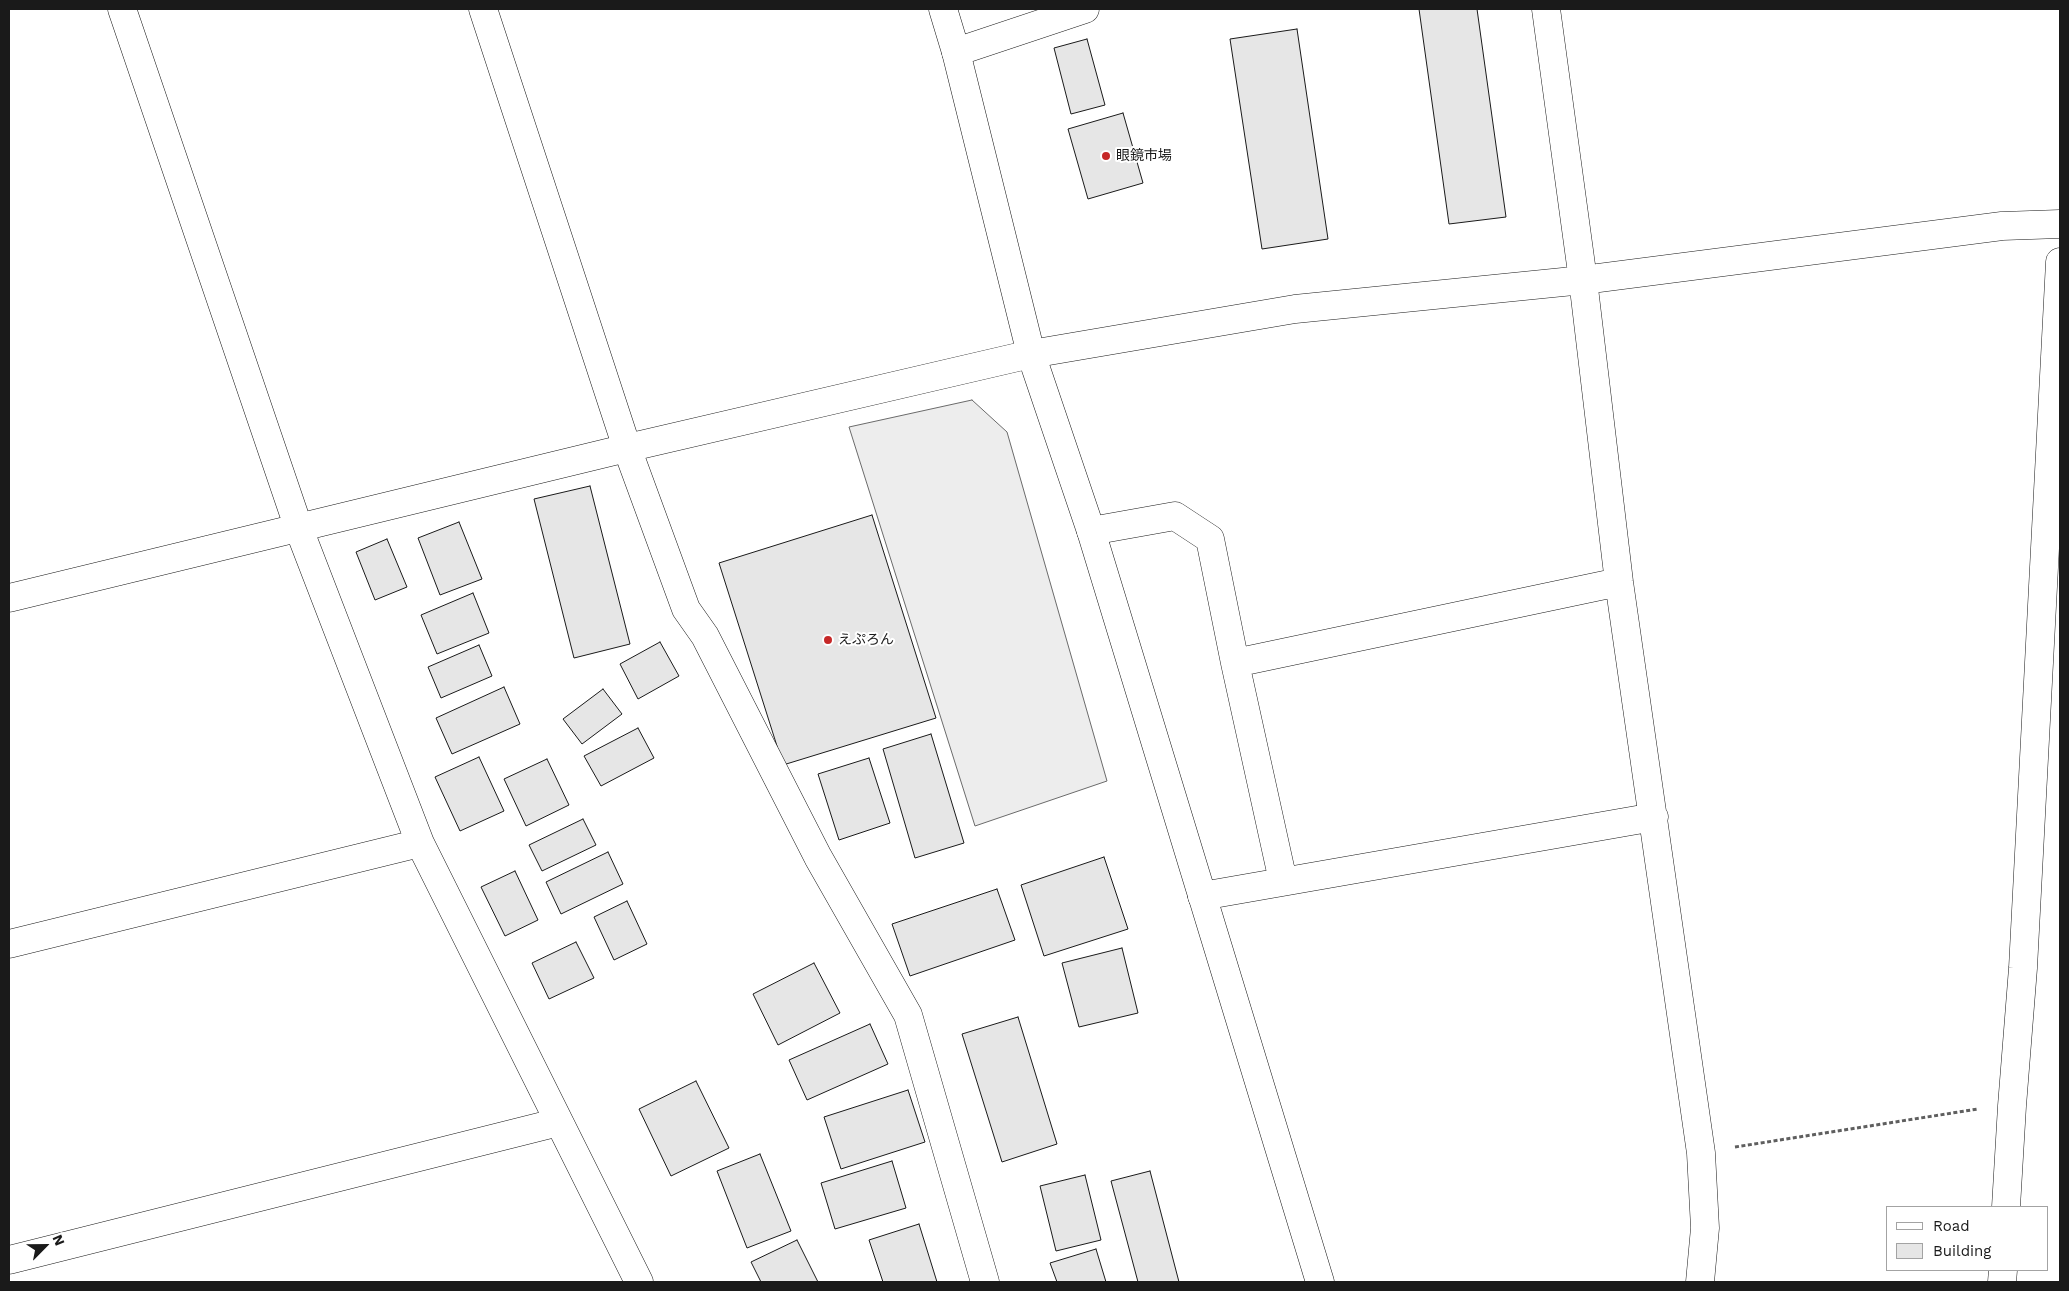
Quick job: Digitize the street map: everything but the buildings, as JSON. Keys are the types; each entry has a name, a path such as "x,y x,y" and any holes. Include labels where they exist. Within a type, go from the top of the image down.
{"street":[{"path":"122,9 299,529 420,843 639,1282"},
{"path":"483,9 627,448 686,609 705,636 818,857 908,1015 985,1282"},
{"path":"943,9 956,52 1031,354 1091,531 1320,1282"},
{"path":"956,52 1085,9"},
{"path":"1546,9 1583,280 1620,582 1701,1152 1705,1228 1700,1282"},
{"path":"9,598 627,448 1031,354 1295,309 1583,280 2002,226 2060,224"},
{"path":"2006,1206 2023,968 2060,262"},
{"path":"1091,531 1175,516 1210,539 1283,881"},
{"path":"1235,663 1620,582"},
{"path":"1202,896 1654,817"},
{"path":"9,944 420,843"},
{"path":"9,1260 559,1122"}],"path":[{"path":"1701,1152 1984,1108"}],"shaded area":[{"path":"972,400 1007,432 1107,781 975,826 849,427"}],"place":[{"name":"眼鏡市場","path":"1106,156"},
{"name":"えぷろん","path":"828,640"}]}
